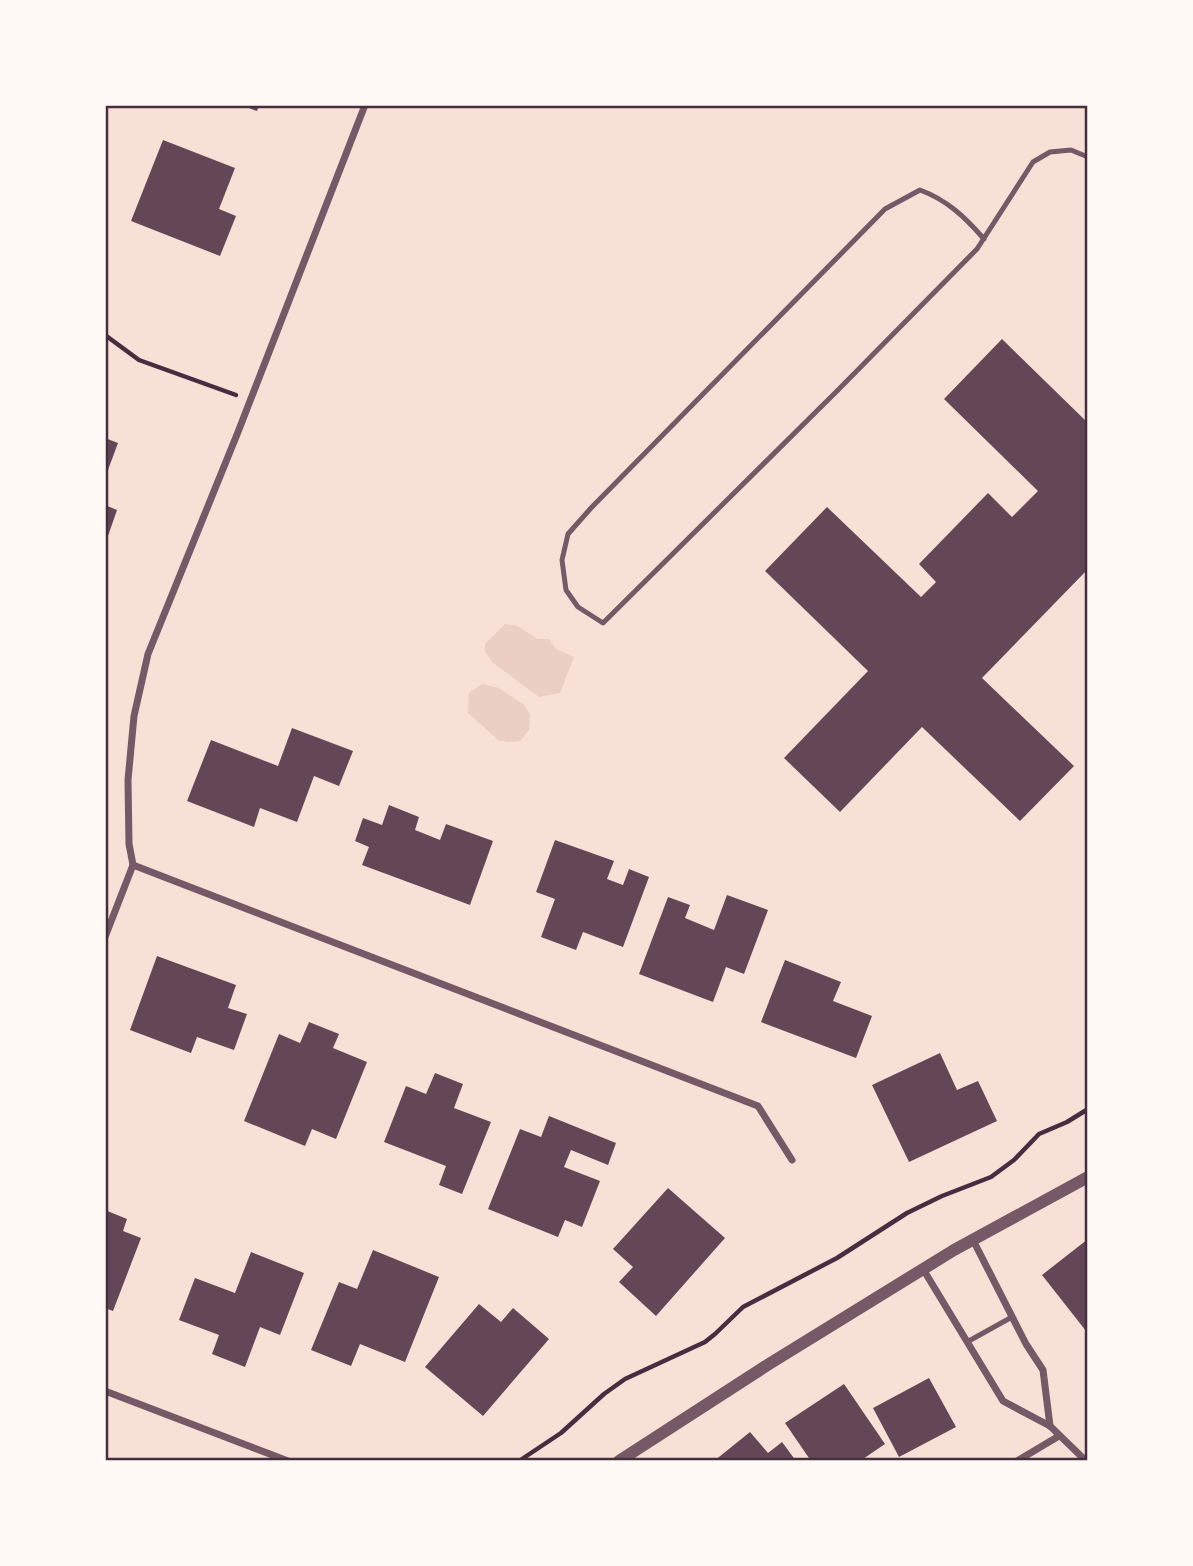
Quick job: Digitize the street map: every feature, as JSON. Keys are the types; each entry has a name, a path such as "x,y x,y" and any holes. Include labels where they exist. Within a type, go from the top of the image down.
{"street":[{"path":"105,937 133,865 129,844 128,780 134,716 148,653 365,105"},
{"path":"133,865 758,1107 792,1160"},
{"path":"619,1461 923,1269 1088,1177"},
{"path":"973,1240 1026,1344 1043,1370 1051,1426"},
{"path":"923,1269 1003,1401 1051,1426 1086,1461"},
{"path":"105,1391 288,1461"},
{"path":"1017,1461 1059,1436"}],"lane":[{"path":"984,239 969,221 936,196 920,190 885,209 568,534 562,560 566,590 578,607 603,623 977,249 984,239 1033,162 1051,152 1071,150 1088,157"},
{"path":"967,1342 1012,1317"}],"path":[{"path":"105,334 139,360 250,400"},
{"path":"519,1461 561,1433 625,1379 705,1342 743,1307 837,1258 907,1213 991,1177 1014,1160 1039,1134 1088,1109"}],"shaded area":[{"path":"505,624 518,626 537,639 549,639 556,649 574,657 560,693 539,697 492,662 485,651 485,644"},
{"path":"482,684 499,688 523,704 530,714 529,730 520,741 498,740 468,713 469,693"}],"building":[{"path":"241,105 259,105 257,111"},
{"path":"163,140 235,168 219,209 236,216 220,256 131,221"},
{"path":"1002,339 1088,423 1088,569 982,678 1074,766 1020,821 922,727 840,812 784,758 868,671 765,571 827,507 921,597 936,582 919,564 988,493 1012,517 1038,491 944,399"},
{"path":"105,438 118,443 105,478"},
{"path":"105,505 117,510 108,536 105,535"},
{"path":"292,728 353,751 339,786 314,776 297,822 260,808 254,827 187,801 211,740 278,766"},
{"path":"389,805 419,817 415,830 440,840 446,824 493,841 470,905 362,865 369,847 355,841 363,818 382,825"},
{"path":"555,840 614,861 607,879 623,885 629,869 649,877 623,947 583,932 576,950 541,937 555,899 536,892"},
{"path":"727,895 768,910 744,974 726,967 713,1002 639,974 668,897 690,905 685,918 714,930"},
{"path":"157,956 236,985 228,1008 247,1014 234,1050 197,1037 191,1053 130,1030"},
{"path":"785,960 841,982 833,1001 872,1016 856,1058 761,1022"},
{"path":"309,1022 339,1034 333,1048 367,1062 336,1139 312,1129 305,1146 244,1121 279,1034 300,1043"},
{"path":"940,1053 957,1090 978,1081 997,1121 909,1162 872,1085"},
{"path":"435,1073 463,1084 454,1108 491,1122 462,1194 439,1185 446,1166 384,1142 406,1086 426,1094"},
{"path":"549,1116 616,1143 608,1165 571,1150 564,1167 600,1181 582,1227 565,1220 558,1237 488,1209 520,1129 541,1137"},
{"path":"668,1188 725,1238 656,1316 619,1282 633,1267 613,1249"},
{"path":"105,1210 127,1219 123,1231 141,1238 113,1311 105,1308"},
{"path":"1088,1239 1088,1329 1086,1331 1042,1275"},
{"path":"373,1250 439,1277 405,1362 360,1344 351,1366 311,1350 339,1282 357,1289"},
{"path":"251,1252 304,1273 280,1335 260,1327 245,1367 212,1354 219,1335 179,1320 195,1278 235,1293"},
{"path":"479,1304 501,1322 513,1308 549,1339 483,1416 425,1367"},
{"path":"929,1378 956,1427 899,1457 873,1408"},
{"path":"844,1384 885,1444 860,1461 811,1461 785,1423"},
{"path":"750,1432 768,1453 782,1442 796,1461 714,1461"}]}
